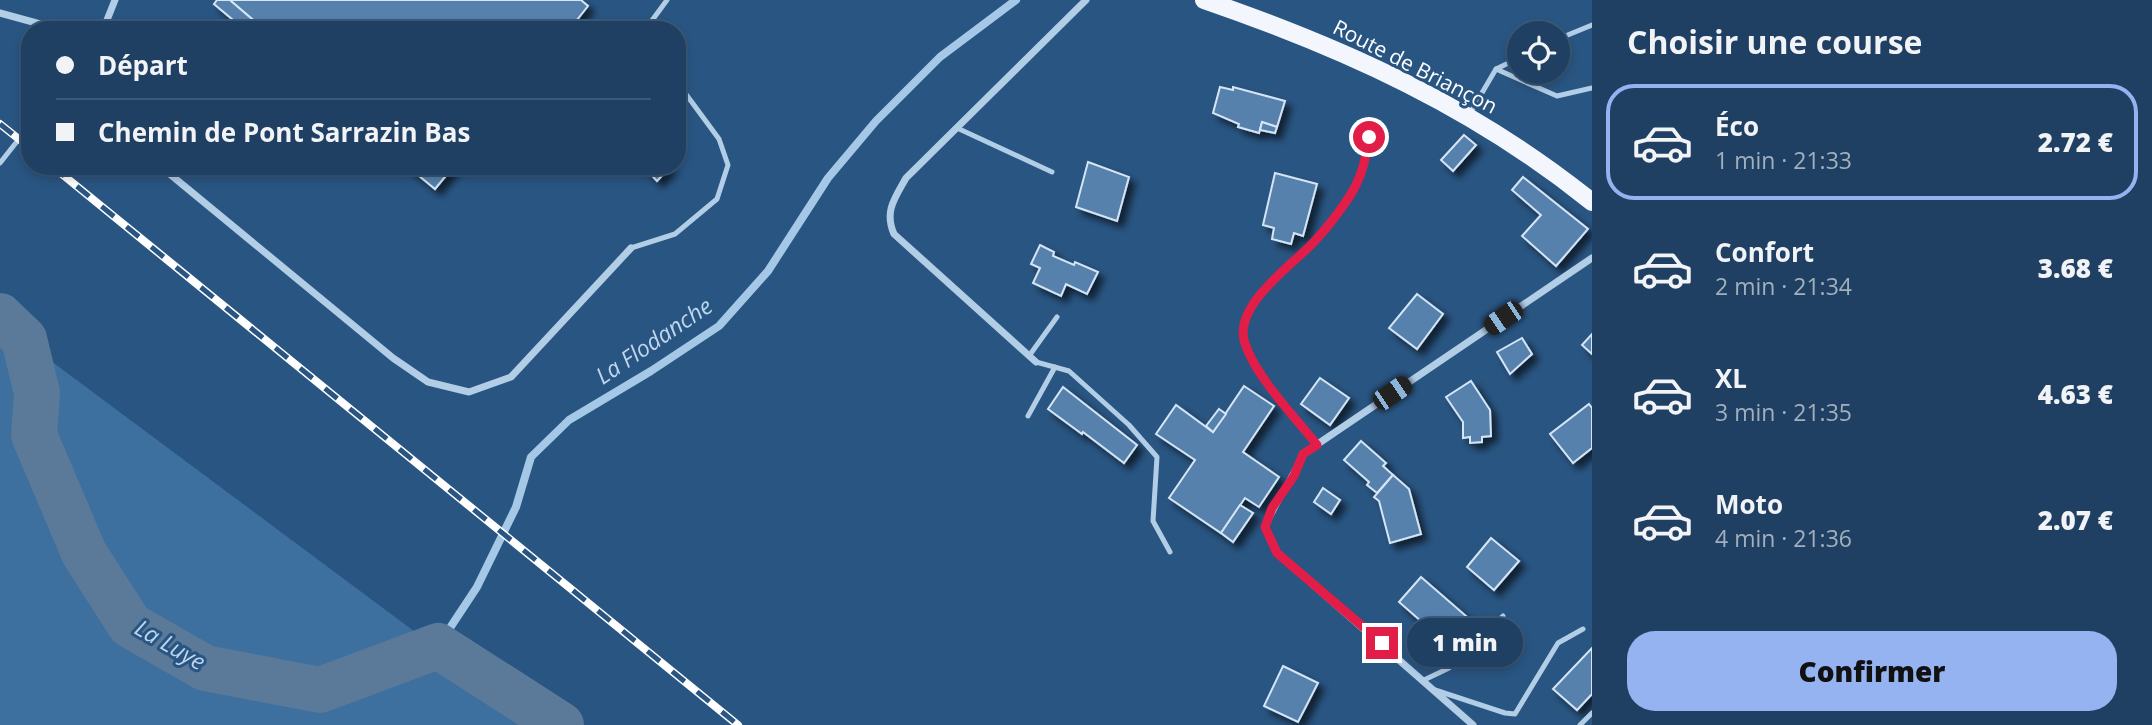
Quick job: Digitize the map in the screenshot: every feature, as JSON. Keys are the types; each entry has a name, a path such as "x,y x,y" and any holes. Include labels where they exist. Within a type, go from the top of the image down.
{"main road":[{"name":"Route de Briançon","path":"1204,0 1343,53 1469,115 1521,148 1592,202"}],"street":[{"path":"107,21 115,0"},
{"path":"1036,362 894,234 889,221 892,203 906,178 1086,0"},
{"path":"0,13 29,21"},
{"path":"171,175 393,358 428,382 469,393 512,377 631,248"},
{"path":"1474,725 1277,553 1265,527 1272,508 1294,476 1303,454 1592,258"}],"lane":[{"path":"652,21 667,0"},
{"path":"1570,34 1592,24"},
{"path":"1469,115 1496,69 1507,64"},
{"path":"1496,69 1557,96 1592,88"},
{"path":"631,248 675,234 717,199 728,165 719,139 686,94"},
{"path":"957,128 1052,172"},
{"path":"0,163 21,136"},
{"path":"1317,445 1255,367 1244,338 1245,318 1267,286 1311,245 1344,205 1363,172 1369,137"},
{"path":"1029,356 1057,317"},
{"path":"1036,362 1069,370 1129,425 1157,457 1153,521 1170,552"},
{"path":"1028,416 1055,367"},
{"path":"1424,680 1449,668 1503,616"},
{"path":"1435,690 1505,713 1516,714 1558,643 1583,629"},
{"path":"1580,725 1592,713"}],"shaded area":[{"path":"0,323 434,646 547,725 0,725"}],"building":[{"path":"217,0 230,0 254,21 234,21 214,4"},
{"path":"230,0 581,0 588,6 576,21 254,21"},
{"path":"1220,87 1233,90 1233,87 1285,101 1277,127 1262,122 1259,133 1238,127 1239,124 1213,113"},
{"path":"1262,122 1277,127 1275,133 1260,130"},
{"path":"1464,135 1476,145 1453,171 1441,160"},
{"path":"1088,162 1129,177 1117,221 1076,207"},
{"path":"1275,173 1317,184 1303,236 1294,233 1291,244 1272,239 1274,228 1263,225"},
{"path":"418,175 447,175 435,189"},
{"path":"651,175 663,175 657,181"},
{"path":"1523,177 1588,229 1556,266 1522,236 1541,215 1512,190"},
{"path":"1040,245 1054,252 1053,256 1098,272 1087,294 1066,284 1061,296 1033,283 1040,268 1031,264"},
{"path":"1417,294 1443,314 1417,349 1389,328"},
{"path":"1592,334 1592,354 1582,345"},
{"path":"1522,338 1532,354 1510,374 1497,352"},
{"path":"1320,378 1349,398 1330,425 1301,404"},
{"path":"1471,381 1490,410 1491,436 1482,437 1482,442 1470,443 1470,437 1463,438 1463,422 1446,397"},
{"path":"1244,386 1274,406 1243,452 1279,477 1259,507 1245,498 1221,533 1169,498 1195,460 1156,434 1176,405 1213,432"},
{"path":"1063,387 1137,445 1124,463 1048,409"},
{"path":"1589,404 1592,408 1592,448 1573,463 1550,434"},
{"path":"1219,409 1226,414 1213,432 1206,426"},
{"path":"1361,441 1386,463 1383,466 1393,475 1377,493 1367,485 1369,482 1344,460"},
{"path":"1393,475 1409,489 1421,534 1390,543 1379,501 1374,497"},
{"path":"1323,488 1340,500 1331,514 1314,502"},
{"path":"1240,505 1253,513 1233,542 1221,533"},
{"path":"1491,538 1519,561 1494,590 1467,567"},
{"path":"1421,577 1466,616 1438,648 1416,628 1422,622 1399,602"},
{"path":"1592,648 1592,694 1577,710 1553,689"},
{"path":"1283,666 1318,683 1298,722 1264,706"}],"waterway":[{"name":"La Flodanche","path":"438,646 477,587 516,507 531,457 569,420 719,326 768,271 828,178 876,121 940,57 1016,0"},
{"name":"La Luye","path":"0,316 24,339 37,393 34,435 84,553 130,625 205,668 320,690 438,646 561,725"}],"railway":[{"path":"0,124 21,141"},
{"path":"63,175 738,725"}],"route":[{"path":"1369,137 1363,172 1344,205 1311,245 1267,286 1245,318 1244,338 1255,367 1317,445 1303,454 1294,476 1272,508 1265,527 1277,553 1382,643"}]}
